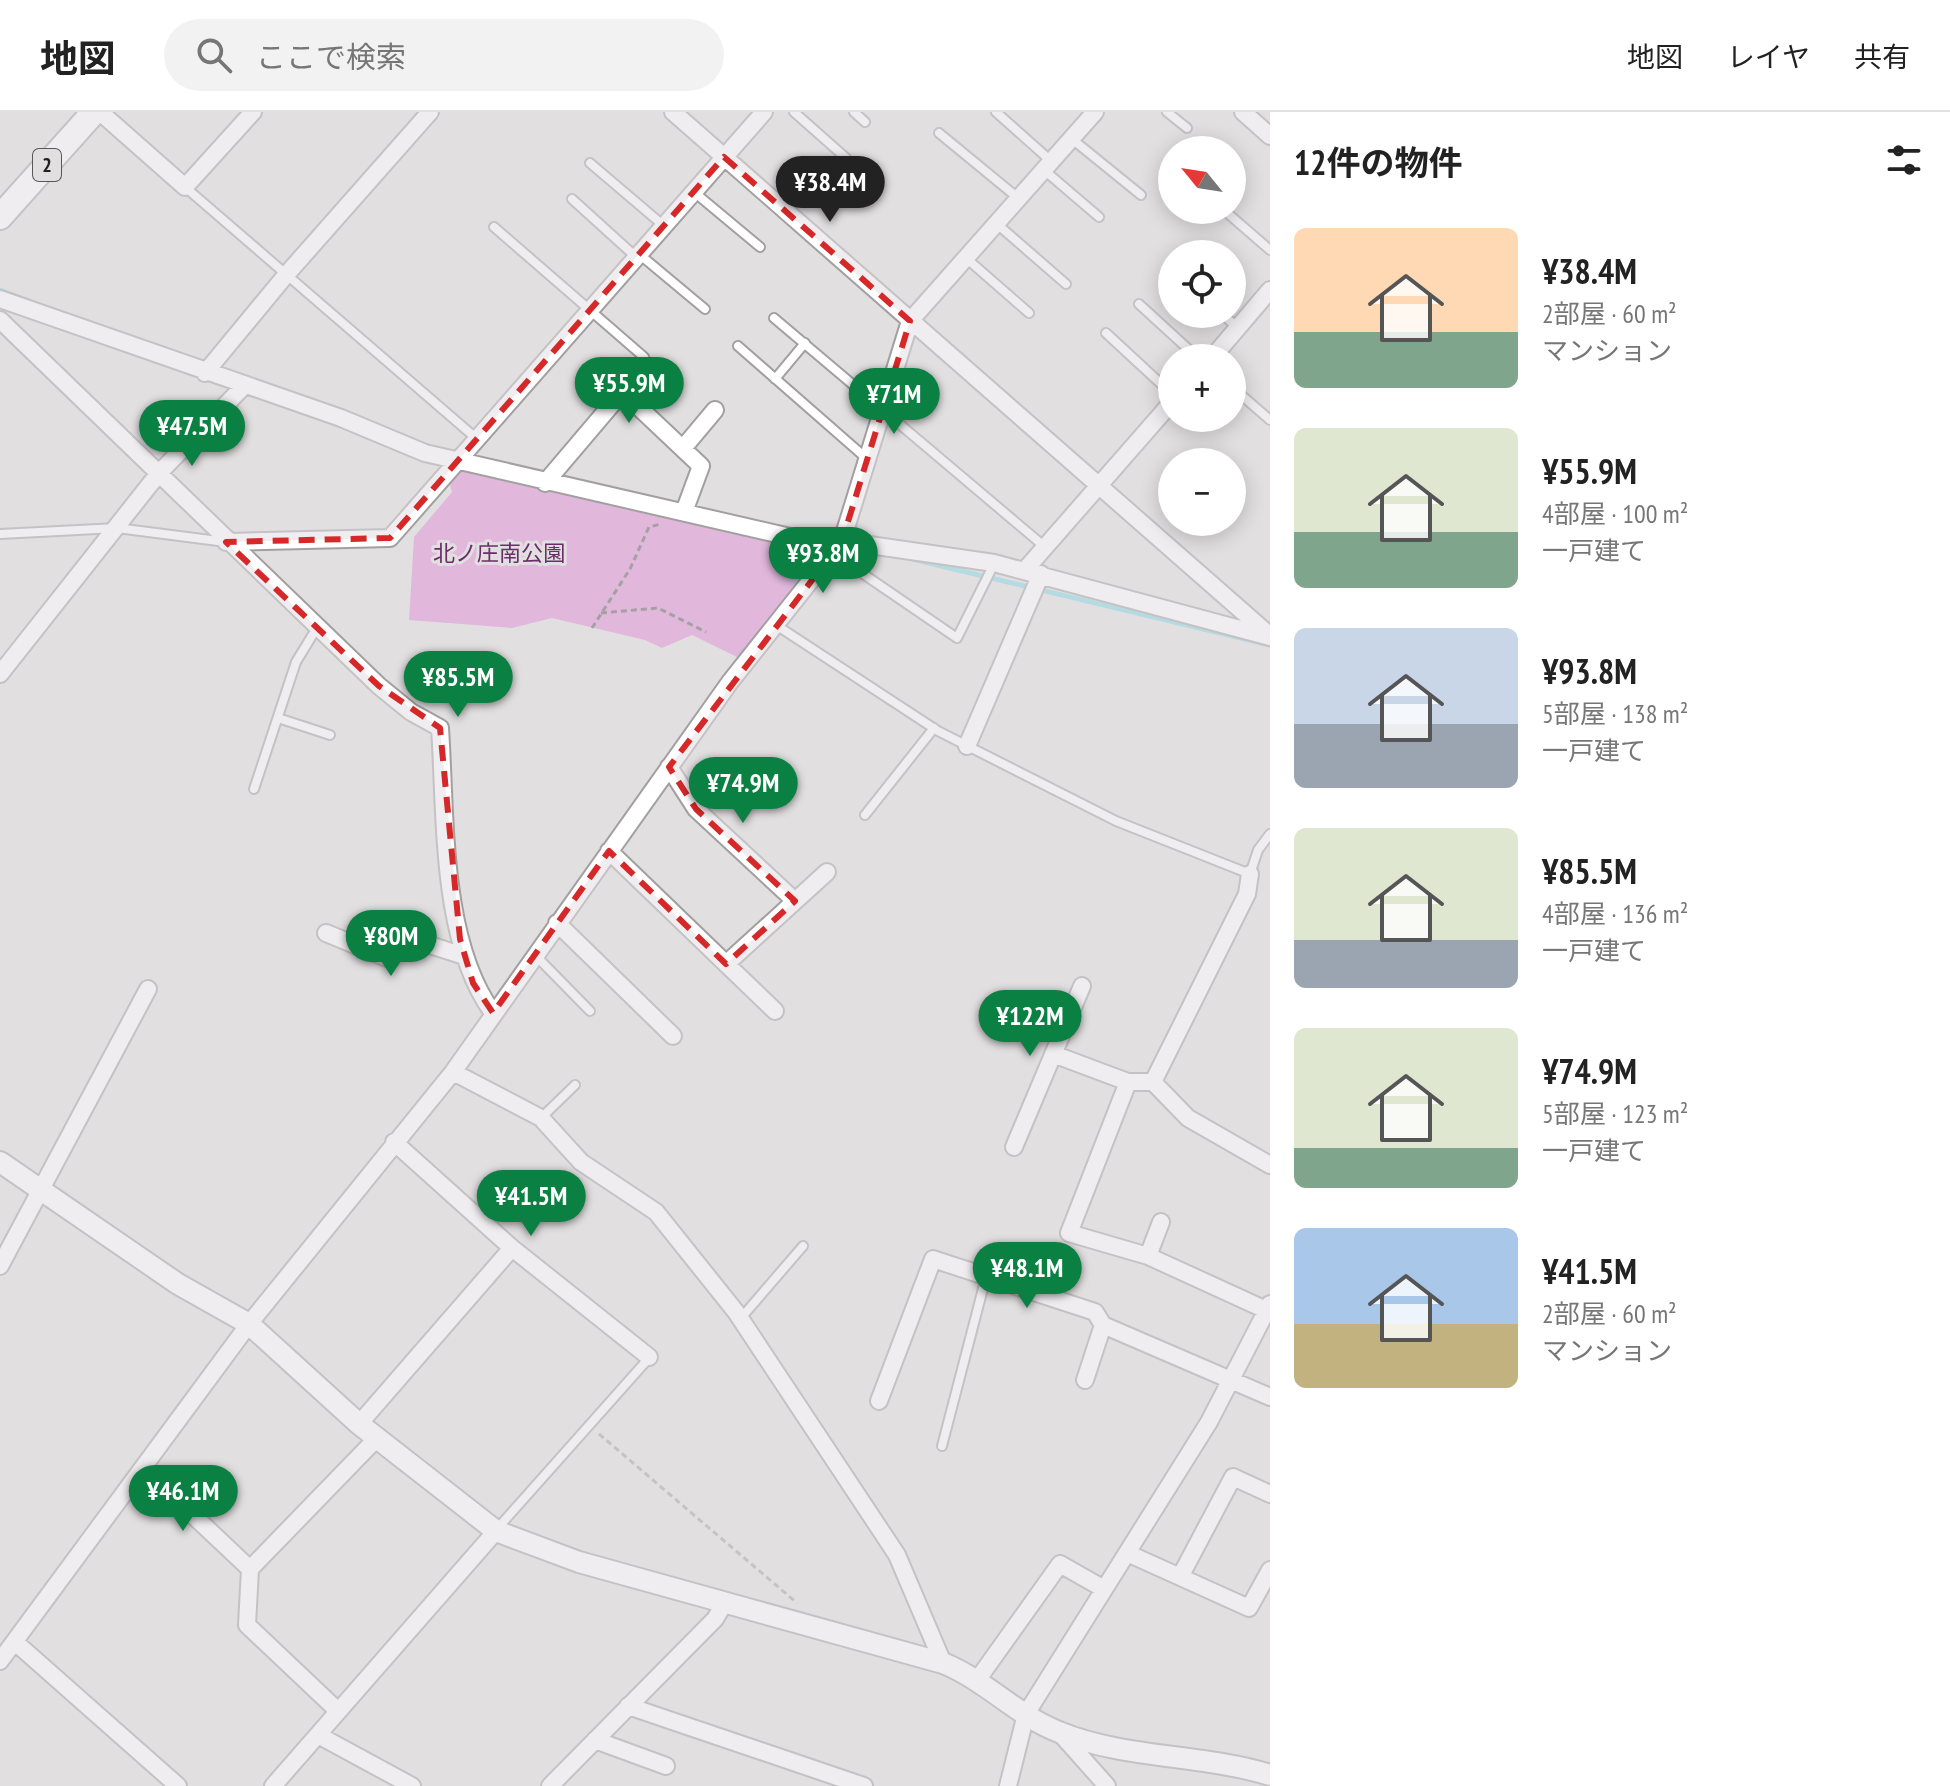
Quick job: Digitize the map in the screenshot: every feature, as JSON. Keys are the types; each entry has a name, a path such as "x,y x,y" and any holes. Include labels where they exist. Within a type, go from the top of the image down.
{"main road":[{"name":"2","path":"0,217 97,112"}],"street":[{"path":"97,112 185,187 253,112"},
{"path":"205,373 286,275 430,112"},
{"path":"673,112 1270,636"},
{"path":"226,542 390,538 764,112"},
{"path":"0,1661 249,1324 453,1072 669,767 774,624 836,546 910,321 1095,112"},
{"path":"1243,112 1270,136"},
{"path":"1246,317 1270,290"},
{"path":"0,299 243,387 341,418 425,453 816,543 994,563 1270,636"},
{"path":"0,320 226,542 379,686 411,712 440,728 448,844 464,956 473,983 493,1013"},
{"path":"1223,344 1236,328"},
{"path":"0,674 159,473 243,387"},
{"path":"545,483 618,397 628,397 701,466 684,512"},
{"path":"684,447 715,410"},
{"path":"967,746 1045,547 1158,418"},
{"path":"669,767 696,809 795,901"},
{"path":"609,851 775,1011"},
{"path":"726,964 827,872"},
{"path":"1153,1082 1247,894 1250,874"},
{"path":"557,923 673,1036"},
{"path":"326,933 387,958 402,936 464,956"},
{"path":"1014,1147 1082,986"},
{"path":"0,1266 148,989"},
{"path":"1053,1054 1128,1082 1153,1082 1188,1118 1270,1165"},
{"path":"453,1072 541,1118 581,1162 656,1212 741,1319 897,1555 943,1663"},
{"path":"1008,1786 1026,1714 1209,1422 1268,1307 1148,1256 1069,1233 1128,1082"},
{"path":"394,1142 512,1248 649,1357"},
{"path":"0,1162 178,1284 249,1324 359,1424 496,1531 579,1562 943,1663 978,1679 1026,1714 1059,1732 1105,1745 1270,1775"},
{"path":"1148,1256 1161,1222"},
{"path":"359,1424 512,1248"},
{"path":"879,1401 933,1259 1095,1312 1103,1325 1270,1397"},
{"path":"1085,1380 1103,1325"},
{"path":"338,1711 247,1625 250,1569 377,1438"},
{"path":"144,1469 250,1569"},
{"path":"1180,1577 1233,1477 1270,1494"},
{"path":"273,1786 496,1531"},
{"path":"1127,1553 1249,1608 1270,1570"},
{"path":"978,1679 1060,1564 1104,1589"},
{"path":"550,1786 715,1619 724,1604"},
{"path":"15,1642 178,1786"},
{"path":"628,1706 864,1786"},
{"path":"1059,1732 1107,1786"},
{"path":"318,1735 412,1786"},
{"path":"595,1740 666,1766"}],"lane":[{"path":"794,112 846,158"},
{"path":"854,112 865,122"},
{"path":"996,112 1099,217"},
{"path":"1167,112 1187,128"},
{"path":"939,133 1018,198"},
{"path":"1071,138 1141,195"},
{"path":"590,163 664,226"},
{"path":"185,187 477,439"},
{"path":"694,192 760,247"},
{"path":"572,199 705,309"},
{"path":"996,223 1066,284"},
{"path":"1240,224 1270,250"},
{"path":"494,227 644,357"},
{"path":"965,258 1029,313"},
{"path":"1139,304 1183,344"},
{"path":"774,318 882,406 1045,547"},
{"path":"1106,333 1158,381"},
{"path":"775,379 805,343"},
{"path":"738,346 866,458"},
{"path":"1246,399 1270,420"},
{"path":"0,534 117,528 226,542"},
{"path":"836,546 957,638 994,563"},
{"path":"774,624 934,728 1116,821 1250,874 1258,850 1270,834"},
{"path":"254,789 296,662 318,626"},
{"path":"278,718 330,735"},
{"path":"865,815 934,728"},
{"path":"535,955 590,1011"},
{"path":"541,1118 575,1085"},
{"path":"741,1319 803,1246"},
{"path":"942,1446 986,1276"},
{"path":"496,1531 649,1357"}],"path":[{"path":"592,628 630,569 649,527 684,512"},
{"path":"601,613 658,608 706,632"},
{"path":"590,1426 799,1604"}],"highlighted area":[{"path":"724,157 910,321 842,541 669,767 696,809 795,901 726,964 609,851 493,1013 473,983 460,939 440,728 379,686 226,542 390,538"}],"green space":[{"name":"北ノ庄南公園","path":"460,468 808,548 813,561 741,659 692,635 662,648 645,640 552,618 512,628 409,620 414,537 452,492 448,478"}],"waterway":[{"path":"0,290 29,301"},
{"path":"912,559 1270,645"}]}
